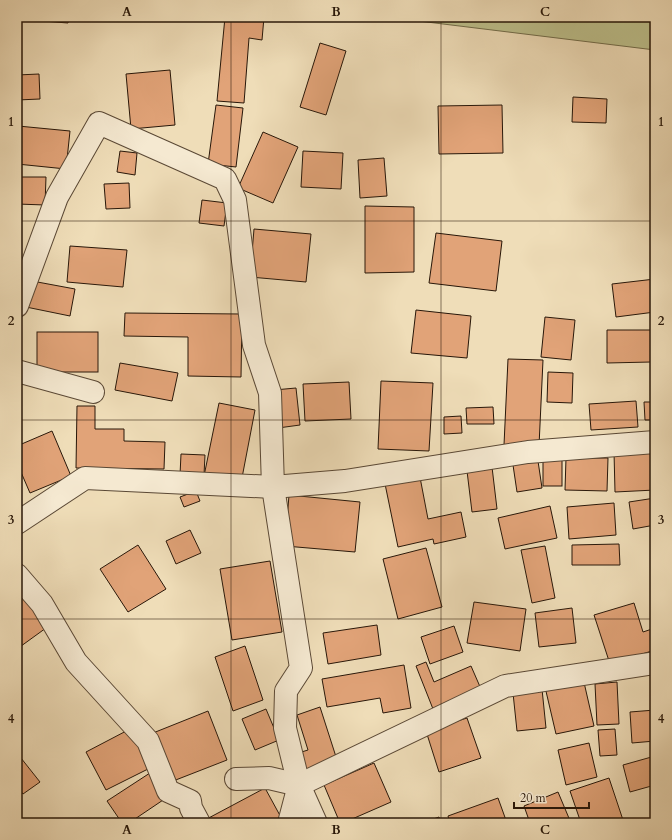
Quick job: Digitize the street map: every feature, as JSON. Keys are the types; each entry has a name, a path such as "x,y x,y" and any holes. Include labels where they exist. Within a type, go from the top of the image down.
{"street":[{"path":"17,306 57,196 99,123 224,179 235,200 254,345 270,393 273,487 301,668 286,691 285,728 299,785 316,823"},
{"path":"17,371 93,392"},
{"path":"17,523 85,478 273,487 345,481 528,452 655,442"},
{"path":"17,575 42,604 76,662 148,741 168,791 190,801 191,808 199,823"},
{"path":"236,779 269,778 299,785 505,686 655,663"},
{"path":"289,823 299,785"}],"green space":[{"path":"386,17 655,17 655,50"}],"building":[{"path":"18,17 69,17 68,23 18,19"},
{"path":"225,17 264,17 262,40 249,38 244,103 217,101"},
{"path":"320,43 346,51 326,115 300,107"},
{"path":"170,70 175,125 131,129 126,74"},
{"path":"39,74 40,99 17,100 17,75"},
{"path":"655,94 655,146 653,146"},
{"path":"573,97 607,99 606,123 572,122"},
{"path":"216,105 243,108 236,167 208,164"},
{"path":"502,105 503,153 439,154 438,106"},
{"path":"18,126 70,131 66,169 17,164"},
{"path":"263,132 298,147 273,203 238,188"},
{"path":"120,151 137,153 135,175 117,172"},
{"path":"303,151 343,153 341,189 301,187"},
{"path":"384,158 387,196 360,198 358,160"},
{"path":"653,158 655,158 655,204 652,204"},
{"path":"17,177 46,177 45,205 17,204"},
{"path":"129,183 130,208 106,209 104,184"},
{"path":"202,200 227,203 224,226 199,223"},
{"path":"365,206 414,207 414,272 365,273"},
{"path":"254,229 311,234 306,282 250,277"},
{"path":"436,233 502,241 496,291 429,283"},
{"path":"70,246 127,250 123,287 67,282"},
{"path":"655,279 655,312 616,317 612,284"},
{"path":"32,281 75,289 70,316 26,307"},
{"path":"416,310 471,316 467,358 411,353"},
{"path":"125,313 242,314 241,377 188,376 188,337 124,336"},
{"path":"545,317 575,320 571,360 541,357"},
{"path":"607,330 651,330 651,362 607,363"},
{"path":"37,332 98,332 98,372 37,372"},
{"path":"508,359 543,360 539,446 504,445"},
{"path":"120,363 178,373 172,401 115,390"},
{"path":"548,372 573,373 572,403 547,402"},
{"path":"381,381 433,383 429,451 378,449"},
{"path":"349,382 351,419 305,421 303,384"},
{"path":"296,388 300,425 278,428 274,390"},
{"path":"636,401 638,427 591,430 589,404"},
{"path":"644,402 655,402 655,420 645,420"},
{"path":"219,403 255,410 241,483 204,476"},
{"path":"77,406 95,406 95,429 124,429 124,441 165,442 164,469 76,468"},
{"path":"493,407 494,424 467,424 466,408"},
{"path":"461,416 462,433 444,434 444,417"},
{"path":"52,431 71,476 30,493 17,463 17,446"},
{"path":"655,450 655,490 615,492 614,452"},
{"path":"181,454 205,455 204,475 180,475"},
{"path":"566,458 608,458 607,491 565,490"},
{"path":"543,460 562,460 562,486 543,486"},
{"path":"538,461 542,488 517,492 513,465"},
{"path":"492,467 497,509 472,512 467,471"},
{"path":"419,472 428,519 461,512 466,537 434,544 433,539 398,547 384,479"},
{"path":"196,491 200,501 184,507 180,497"},
{"path":"289,495 360,502 355,552 285,546"},
{"path":"655,498 655,525 633,529 629,502"},
{"path":"614,503 616,535 569,539 567,507"},
{"path":"550,506 557,538 505,549 498,518"},
{"path":"190,530 201,553 176,564 166,541"},
{"path":"619,544 620,565 572,565 572,545"},
{"path":"138,545 166,589 128,612 100,569"},
{"path":"545,546 555,598 532,603 521,550"},
{"path":"426,548 442,607 398,619 383,559"},
{"path":"270,561 282,632 232,640 220,569"},
{"path":"18,589 46,628 17,649 17,590"},
{"path":"474,602 526,609 520,651 467,643"},
{"path":"634,603 643,632 655,628 655,650 610,664 594,615"},
{"path":"572,608 576,643 539,647 535,613"},
{"path":"377,625 381,655 328,664 323,633"},
{"path":"454,626 463,652 430,664 421,637"},
{"path":"245,646 263,700 233,711 215,657"},
{"path":"426,662 434,682 471,666 481,689 433,709 416,666"},
{"path":"404,665 411,708 383,713 380,698 327,707 322,679"},
{"path":"583,678 594,726 556,734 545,687"},
{"path":"617,682 619,724 597,725 595,684"},
{"path":"542,689 546,728 517,731 513,693"},
{"path":"320,707 338,763 302,775 295,754 308,750 297,715"},
{"path":"266,709 279,740 255,750 242,719"},
{"path":"655,710 655,741 632,743 630,712"},
{"path":"208,711 227,760 168,783 148,735"},
{"path":"467,718 481,758 439,772 426,731"},
{"path":"130,729 150,768 106,790 86,752"},
{"path":"615,729 617,755 600,756 598,730"},
{"path":"589,743 597,777 566,785 558,750"},
{"path":"17,753 40,782 23,794 17,786"},
{"path":"655,756 655,785 630,792 623,765"},
{"path":"374,763 391,802 340,823 324,785"},
{"path":"153,771 169,796 129,823 122,823 107,801"},
{"path":"609,778 624,823 581,823 570,791"},
{"path":"265,788 283,821 280,823 204,823 203,821"},
{"path":"558,792 571,823 530,823 524,806"},
{"path":"498,798 507,823 450,823 448,816"},
{"path":"439,817 441,823 422,823"}]}
